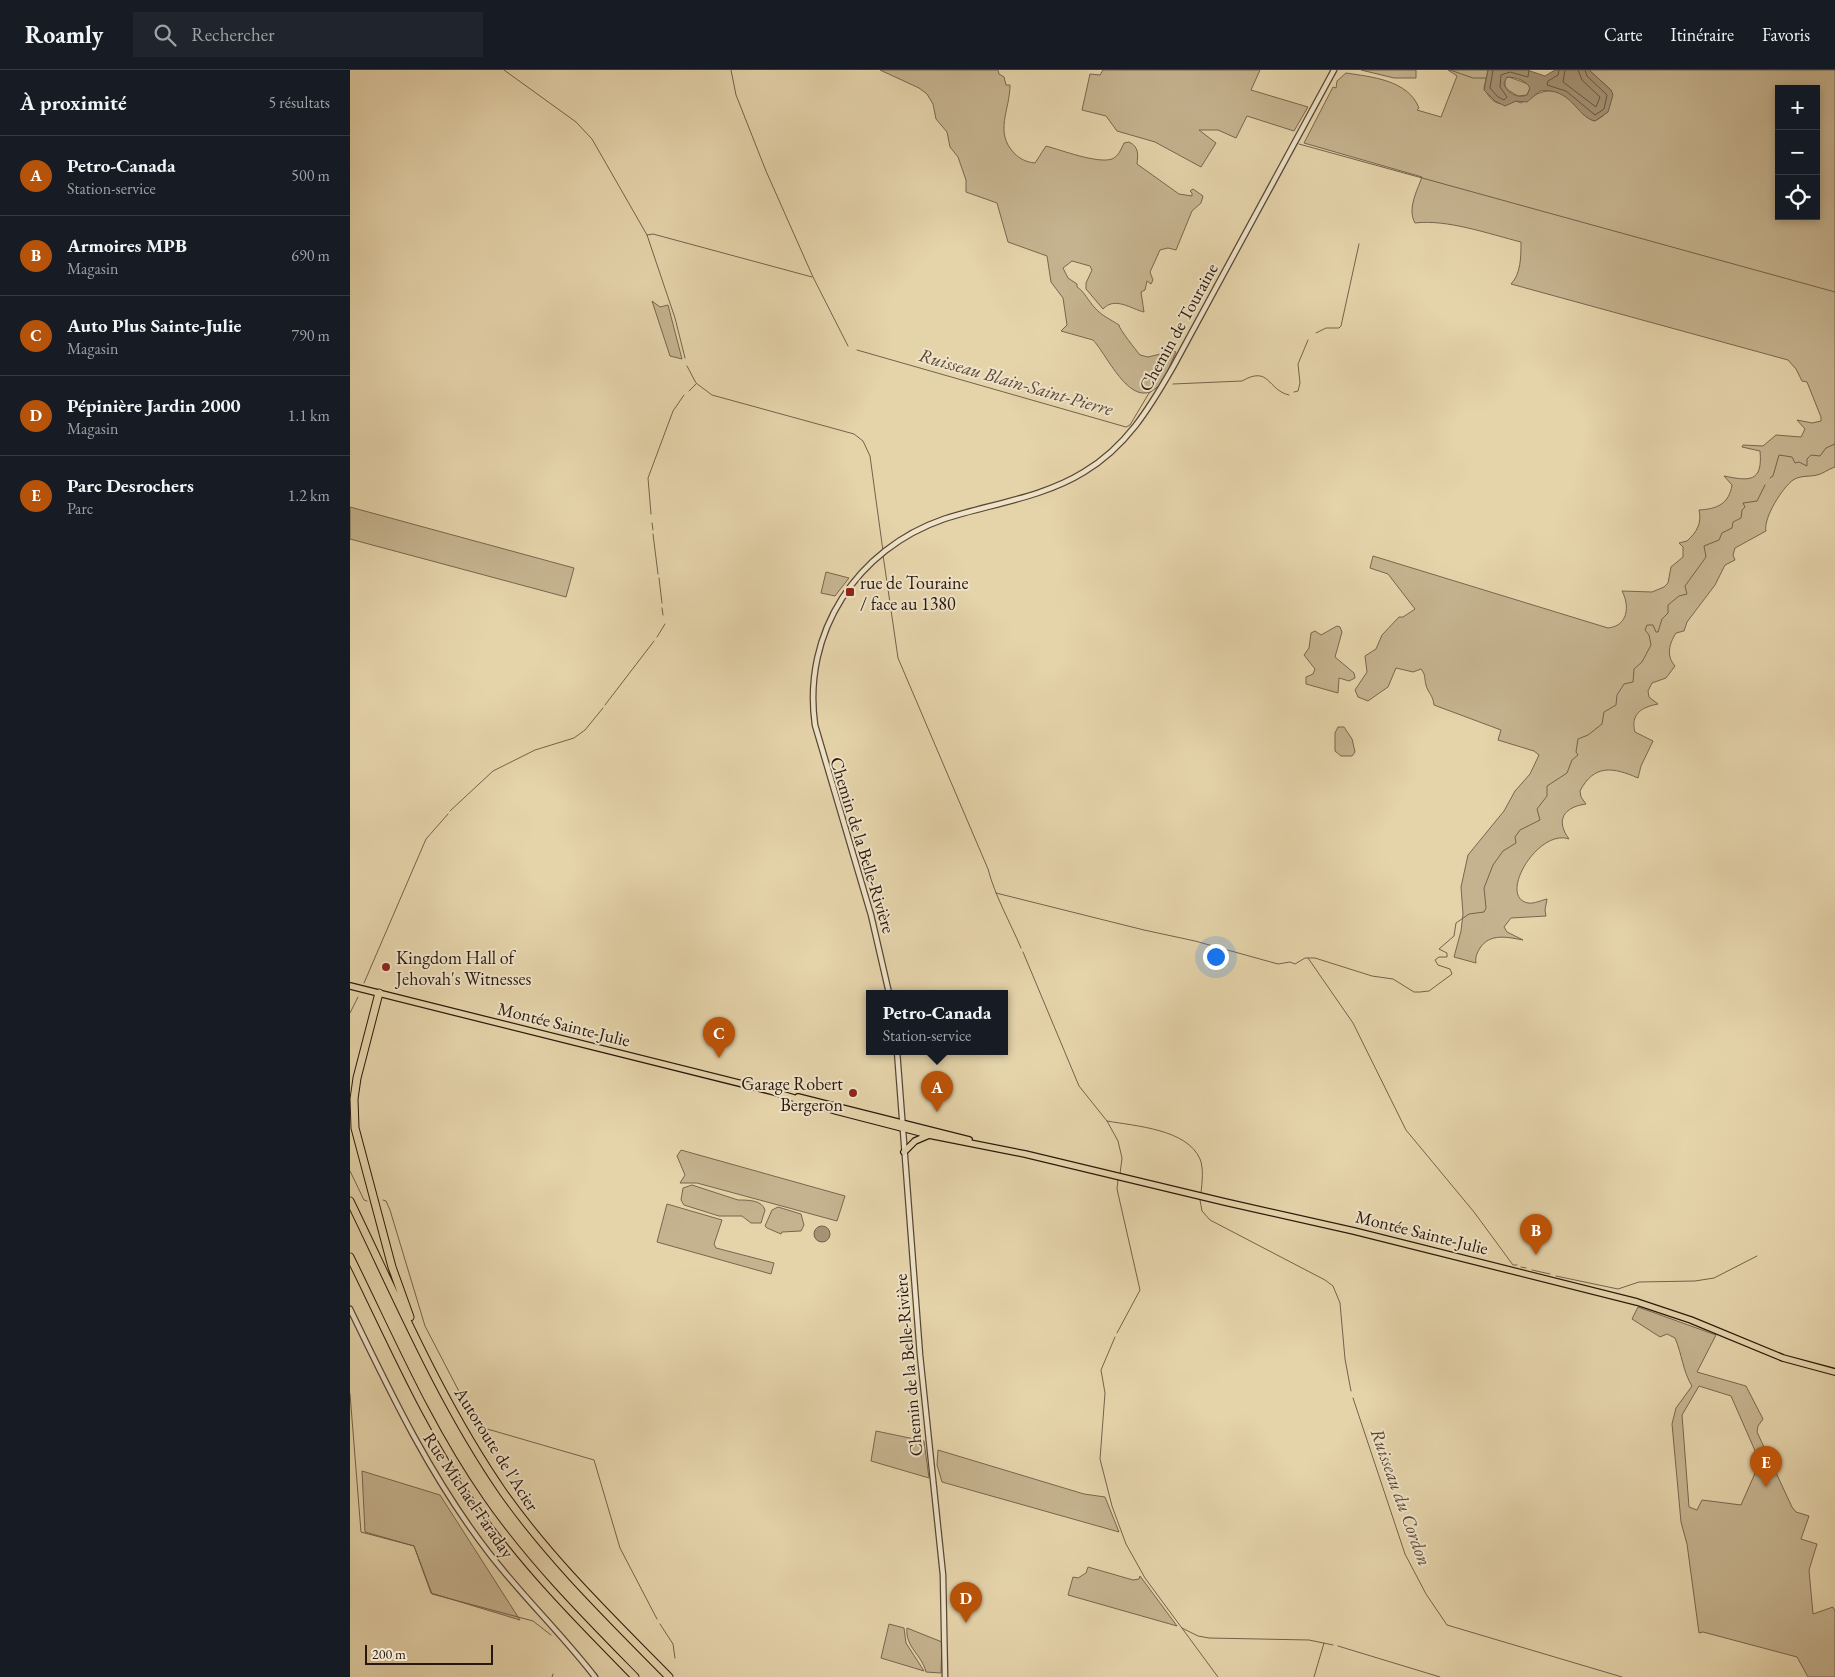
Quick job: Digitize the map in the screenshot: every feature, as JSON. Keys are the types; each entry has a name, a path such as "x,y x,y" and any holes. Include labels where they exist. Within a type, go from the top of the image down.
{"highway":[{"path":"378,993 356,1078 354,1098 355,1128 392,1267 421,1348"},
{"name":"Autoroute de l'Acier","path":"350,1202 421,1348 470,1441 524,1520 572,1578 669,1677"},
{"path":"350,1257 421,1402 480,1501 523,1558 552,1592 635,1677"}],"main road":[{"name":"Montée Sainte-Julie","path":"350,986 994,1148 1408,1244 1637,1302 1691,1320 1788,1360 1835,1372"},
{"name":"Montée Sainte-Julie","path":"903,1125 929,1135 994,1148"},
{"path":"904,1152 915,1141 929,1135"}],"street":[{"name":"Chemin de Touraine","path":"813,705 816,661 830,619 850,586 879,555 907,535 936,522 1036,493 1068,481 1098,464 1127,438 1142,419 1160,389 1334,70"},
{"name":"Chemin de la Belle-Rivière","path":"813,705 817,737 871,915 888,990"},
{"name":"Chemin de la Belle-Rivière","path":"897,1055 922,1374 943,1575 945,1677"},
{"name":"Rue Michael-Faraday","path":"350,1309 401,1413 452,1500 498,1565 595,1677"}],"shaded area":[{"path":"880,70 998,70 999,74 1004,77 1006,85 1010,85 1004,121 1005,137 1008,145 1021,159 1035,163 1046,146 1089,158 1106,160 1114,158 1120,152 1124,143 1129,142 1138,154 1137,164 1179,194 1192,196 1190,191 1193,189 1203,196 1201,203 1192,211 1176,250 1168,248 1160,250 1150,272 1153,280 1151,284 1147,281 1145,290 1141,292 1144,312 1118,303 1108,305 1103,309 1086,289 1086,283 1092,270 1090,266 1072,261 1063,268 1068,278 1077,284 1077,287 1093,306 1119,325 1140,355 1148,357 1173,351 1176,352 1160,384 1150,392 1140,393 1131,388 1113,369 1093,340 1061,331 1067,325 1063,298 1051,282 1047,256 1008,242 997,203 966,192 966,180 958,157 950,147 947,132 936,119 933,104 927,94 919,88"},
{"path":"1103,70 1260,70 1251,90 1308,107 1294,131 1247,116 1236,138 1218,130 1199,130 1216,143 1201,167 1155,142 1117,131 1106,116 1082,110 1090,74 1100,75"},
{"path":"1361,70 1416,70 1416,78 1394,78"},
{"path":"1448,70 1488,70 1484,88 1493,101 1501,104 1516,101 1521,103 1536,94 1555,91 1568,98 1586,116 1594,121 1606,113 1611,90 1589,70 1835,70 1835,467 1814,476 1793,480 1784,489 1775,503 1766,525 1766,531 1735,548 1733,555 1735,560 1725,565 1715,585 1687,622 1684,631 1676,633 1674,637 1670,646 1670,658 1675,666 1666,678 1652,683 1648,691 1649,697 1658,704 1642,709 1634,720 1635,732 1653,741 1641,766 1638,778 1629,774 1605,770 1591,776 1585,782 1580,791 1581,797 1586,804 1567,811 1562,820 1569,839 1557,838 1545,844 1534,853 1519,877 1517,889 1520,898 1528,903 1547,899 1546,916 1511,918 1504,927 1507,932 1523,940 1499,937 1489,940 1479,950 1476,963 1454,957 1461,931 1463,914 1461,887 1468,855 1504,811 1515,791 1530,774 1539,755 1534,751 1498,740 1501,730 1434,705 1421,669 1413,672 1396,668 1388,687 1368,701 1358,697 1355,690 1367,672 1365,656 1376,649 1382,635 1399,617 1403,617 1415,609 1388,574 1370,568 1373,556 1608,628 1615,626 1620,623 1626,614 1625,597 1622,591 1652,592 1664,587 1668,583 1671,567 1683,557 1683,547 1679,543 1687,541 1698,527 1700,519 1699,510 1717,507 1728,497 1732,485 1724,476 1747,479 1757,474 1760,451 1742,447 1743,445 1763,446 1776,435 1801,437 1805,429 1797,420 1812,423 1821,421 1821,417 1807,382 1802,381 1796,369 1788,360 1511,284 1519,270 1521,242 1454,225 1427,222 1415,223 1412,206 1422,177 1304,143 1333,87 1336,88 1337,81 1346,73 1378,78 1398,86 1407,91 1414,99 1419,108 1417,110 1441,117 1457,76"},
{"path":"1509,77 1528,84 1530,88 1527,95 1518,96 1508,90 1505,86 1505,78"},
{"path":"652,301 660,307 668,305 682,359 670,356"},
{"path":"350,507 574,568 566,597 350,539"},
{"path":"826,572 849,578 835,596 821,593"},
{"path":"1337,626 1340,627 1342,632 1335,657 1354,673 1355,678 1349,681 1339,678 1338,693 1306,684 1306,677 1313,674 1315,669 1304,655 1309,648 1311,633 1315,631 1321,635"},
{"path":"1338,727 1344,727 1352,739 1355,752 1352,756 1341,756 1335,751 1335,733"},
{"path":"681,1150 845,1196 837,1221 697,1183 680,1183 685,1175 677,1156"},
{"path":"692,1185 738,1200 758,1202 765,1210 761,1223 751,1223 742,1216 719,1216 684,1205 681,1200 683,1188"},
{"path":"667,1204 722,1220 714,1244 716,1248 774,1263 771,1274 657,1242"},
{"path":"778,1207 801,1214 804,1225 801,1231 782,1232 781,1234 765,1226 772,1210"},
{"path":"1638,1307 1716,1335 1697,1372 1746,1386 1763,1419 1758,1426 1757,1432 1792,1507 1796,1512 1809,1516 1801,1539 1817,1544 1809,1570 1813,1614 1833,1607 1835,1611 1835,1677 1808,1677 1797,1657 1703,1632 1699,1633 1687,1544 1681,1522 1672,1424 1676,1408 1692,1386 1675,1338 1667,1334 1660,1337 1632,1319","holes":["1699,1386 1731,1396 1760,1462 1741,1505 1702,1500 1697,1510 1689,1507 1682,1415"]},
{"path":"876,1431 924,1441 929,1478 871,1461"},
{"path":"938,1450 1084,1494 1105,1497 1119,1532 942,1482 937,1465"},
{"path":"362,1471 440,1495 520,1620 431,1593 414,1546 365,1532"},
{"path":"1088,1567 1133,1580 1139,1579 1140,1576 1177,1626 1068,1595 1073,1577 1078,1578 1086,1573"},
{"path":"889,1624 904,1628 906,1643 924,1671 881,1658"},
{"path":"907,1628 942,1642 941,1673 926,1672 911,1646 907,1635"}],"water":[{"path":"1488,70 1527,70 1545,76 1555,70 1589,70 1611,90 1613,95 1608,112 1595,121 1588,118 1559,93 1540,91 1527,102 1516,101 1505,106 1495,101 1484,90","holes":["1507,77 1528,85 1530,88 1527,95 1516,96 1507,90 1504,83"]},
{"path":"822,1226 828,1228 830,1234 828,1240 822,1242 816,1240 814,1234 816,1228"}],"waterway":[{"path":"504,70 576,122 592,139 647,235 675,318 685,358"},
{"path":"731,70 736,95 766,171 813,277 848,346"},
{"path":"1450,70 1473,78 1486,78"},
{"path":"1299,144 1835,292"},
{"path":"647,235 653,234 812,277"},
{"name":"Ruisseau Blain-Saint-Pierre","path":"1316,333 1326,328 1339,328 1341,326 1359,244"},
{"name":"Ruisseau Blain-Saint-Pierre","path":"1294,392 1298,391 1300,383 1298,364 1308,340"},
{"name":"Ruisseau Blain-Saint-Pierre","path":"857,350 1126,427 1130,425 1152,391"},
{"path":"687,366 696,383 712,395 854,434 863,441 870,456 883,551"},
{"name":"Ruisseau Blain-Saint-Pierre","path":"1173,384 1242,381 1258,376 1268,380 1276,388 1289,395"},
{"path":"689,391 696,384"},
{"path":"651,514 648,478 673,411 684,395"},
{"path":"1770,478 1773,476 1779,455 1792,457 1795,463 1799,462 1807,466 1807,459 1811,455 1820,456 1826,448 1835,444"},
{"path":"996,893 1195,941 1278,964 1290,962 1295,964 1305,958 1315,958 1372,976 1393,979 1414,992 1429,991 1452,974 1450,969 1438,965 1435,960 1439,957 1447,957 1447,953 1439,949 1454,936 1456,923 1469,914 1484,912 1486,908 1484,888 1493,865 1503,851 1516,843 1515,837 1520,830 1540,820 1537,809 1547,796 1547,786 1567,773 1572,760 1578,755 1576,752 1578,739 1588,735 1602,724 1604,712 1616,705 1617,695 1624,684 1633,682 1634,669 1642,662 1651,645 1649,635 1645,630 1647,625 1653,625 1656,632 1658,632 1662,619 1668,613 1668,605 1679,596 1687,594 1685,586 1706,557 1704,546 1719,540 1722,533 1732,528 1733,522 1741,518 1742,510 1745,507 1743,503 1757,501 1765,485"},
{"path":"652,523 653,530"},
{"path":"653,534 658,574"},
{"path":"883,555 898,658 1021,948"},
{"path":"659,578 662,603"},
{"path":"662,608 663,615"},
{"path":"657,637 665,624"},
{"path":"605,705 654,641"},
{"path":"450,811 493,771 535,750 574,738 585,730 603,708"},
{"path":"364,983 426,839 448,814"},
{"path":"1023,952 1079,1086 1107,1121 1118,1141 1122,1158 1120,1174"},
{"path":"1308,958 1353,1023 1406,1130 1474,1212 1513,1265 1517,1265"},
{"path":"350,1013 358,997"},
{"name":"Ruisseau du Cordon","path":"1107,1121 1145,1127 1172,1135 1184,1141 1200,1159 1202,1171 1201,1193"},
{"path":"350,1171 364,1200 367,1201"},
{"path":"1117,1333 1140,1290 1117,1189 1118,1180"},
{"path":"383,1200 386,1201 390,1210 425,1326 477,1426 594,1460 620,1548 657,1619"},
{"name":"Ruisseau du Cordon","path":"1200,1200 1202,1211 1210,1220 1325,1280 1333,1286 1340,1303 1345,1359 1351,1391"},
{"path":"1556,1276 1618,1289 1639,1282 1695,1281 1714,1278 1757,1256"},
{"path":"1521,1267 1526,1268"},
{"path":"1532,1270 1550,1274"},
{"path":"1115,1337 1101,1370 1105,1393 1100,1459 1112,1506 1126,1544 1145,1578 1218,1677"},
{"path":"350,1394 361,1532 414,1546 432,1594 533,1621 551,1635"},
{"name":"Ruisseau du Cordon","path":"1353,1398 1405,1554 1426,1594 1447,1625 1622,1677"},
{"path":"660,1624 673,1644 675,1658"},
{"path":"1182,1628 1198,1636 1209,1638 1309,1640 1333,1645"},
{"path":"1314,1677 1324,1643"},
{"path":"1338,1646 1440,1677"}],"place":[{"name":"rue de Touraine / face au 1380","path":"850,592"},
{"name":"Kingdom Hall of Jehovah's Witnesses","path":"386,967"},
{"name":"Auto Plus Sainte-Julie","path":"719,1058"},
{"name":"Garage Robert Bergeron","path":"853,1093"},
{"name":"Petro-Canada","path":"937,1112"},
{"name":"Armoires MPB","path":"1536,1255"},
{"name":"Parc Desrochers","path":"1766,1487"},
{"name":"Pépinière Jardin 2000","path":"966,1623"}]}
